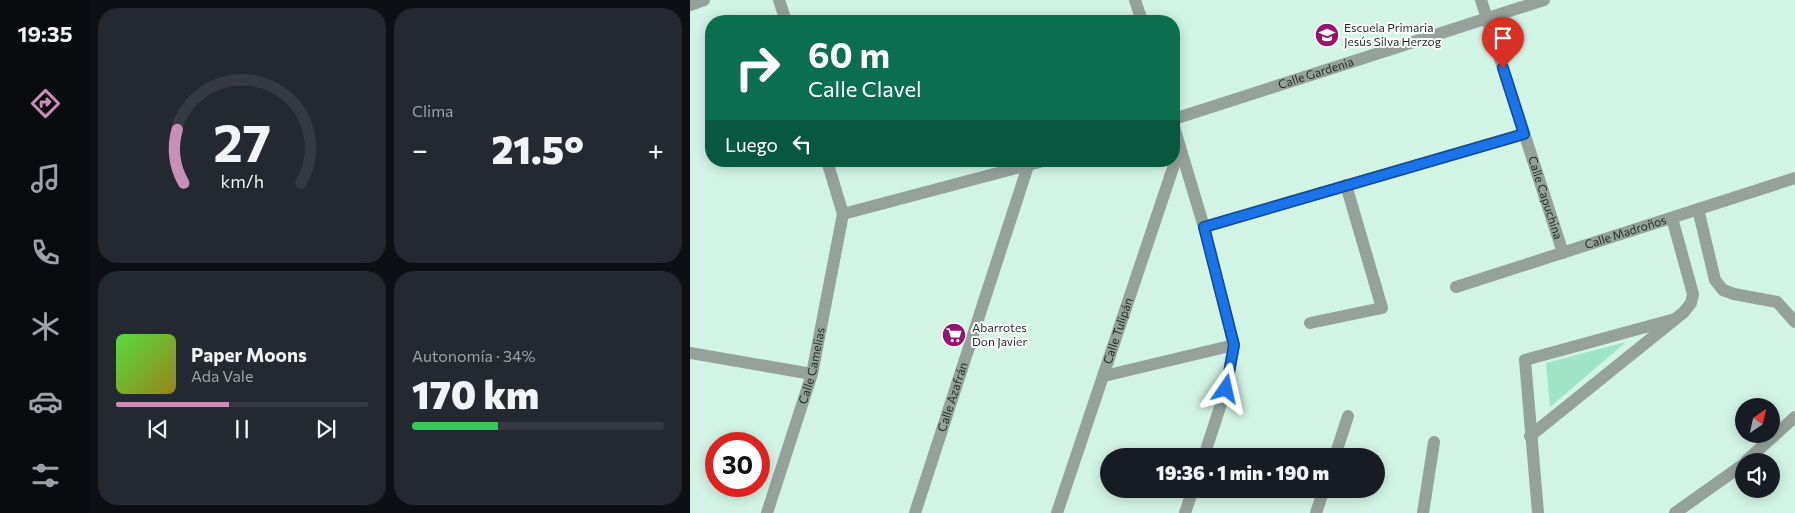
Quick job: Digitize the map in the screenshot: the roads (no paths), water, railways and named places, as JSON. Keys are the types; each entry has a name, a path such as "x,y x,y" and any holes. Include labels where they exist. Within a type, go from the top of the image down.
{"street":[{"path":"690,5 704,0"},
{"path":"779,0 784,15"},
{"path":"1135,0 1140,15"},
{"name":"Calle Capuchina","path":"1481,0 1563,253"},
{"name":"Calle Gardenia","path":"1180,117 1544,0"},
{"path":"1204,227 1524,134"},
{"path":"1180,147 1204,227 1234,345 1226,389 1207,448"},
{"path":"829,167 843,214 1024,167"},
{"name":"Calle Azafrán","path":"915,513 1028,167"},
{"name":"Calle Tulipán","path":"1057,513 1173,167"},
{"name":"Calle Madroños","path":"1456,288 1795,178"},
{"path":"1310,322 1382,308 1346,185"},
{"path":"1698,209 1715,280 1723,290 1777,302 1795,322"},
{"name":"Calle Camelias","path":"767,513 812,374 843,214"},
{"path":"1530,436 1675,319 1691,303 1693,294 1672,218"},
{"path":"1538,513 1525,360 1675,319"},
{"path":"1104,376 1234,345"},
{"path":"690,353 812,374"},
{"path":"1337,448 1348,416"},
{"path":"1755,453 1795,417"},
{"path":"1423,513 1434,442"},
{"path":"1675,513 1735,469"},
{"path":"1185,513 1190,498"},
{"path":"1316,513 1321,498"}],"place":[{"name":"Escuela Primaria Jesús Silva Herzog","path":"1327,35"},
{"name":"Abarrotes Don Javier","path":"954,335"}]}
